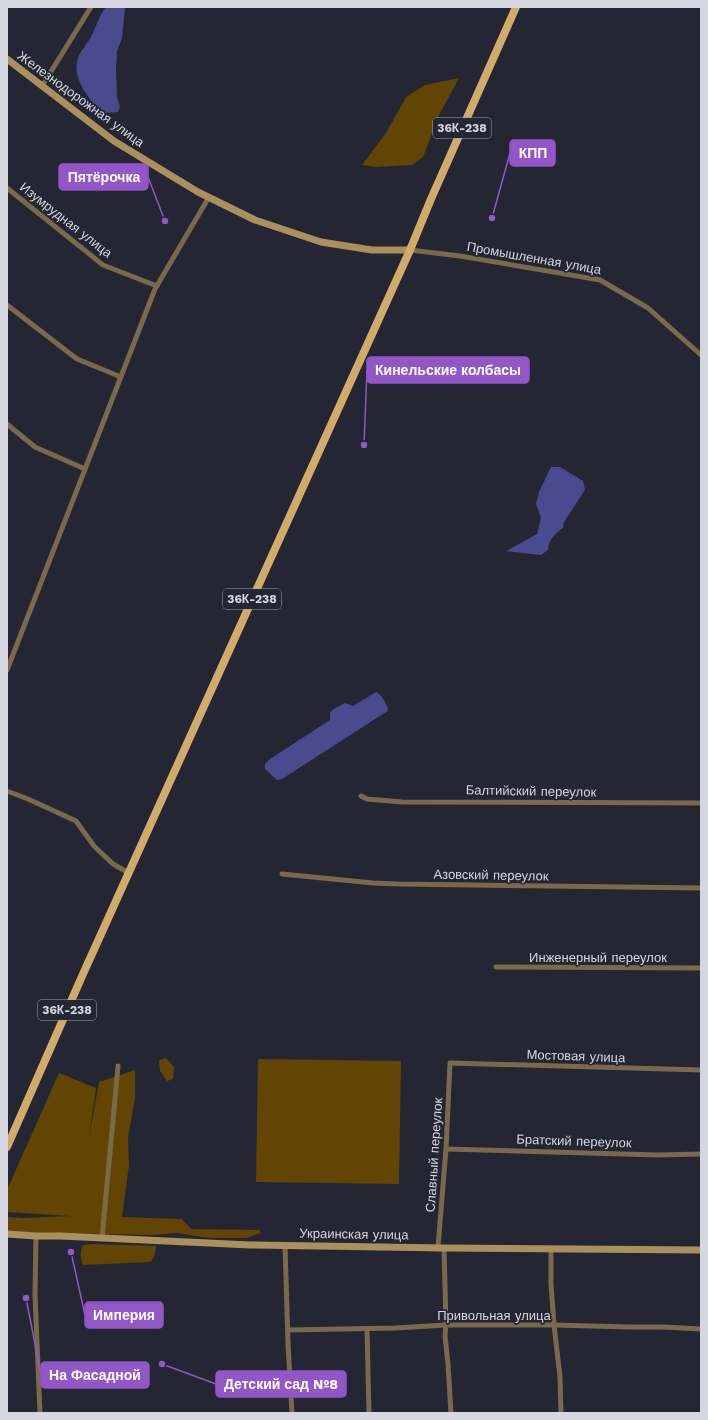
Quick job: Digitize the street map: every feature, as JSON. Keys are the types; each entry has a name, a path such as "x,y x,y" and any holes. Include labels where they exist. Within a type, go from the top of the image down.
{"main road":[{"name":"36К-238","path":"7,1147 128,873 410,250 516,7"},
{"name":"Железнодорожная улица","path":"7,59 114,141 209,197 255,220 321,242 372,250 410,250"},
{"name":"Украинская улица","path":"7,1234 250,1245 551,1250 701,1250"}],"street":[{"path":"42,86 89,8"},
{"name":"Изумрудная улица","path":"7,188 103,265 157,286"},
{"path":"7,670 157,286 209,197"},
{"name":"Промышленная улица","path":"410,250 460,256 600,280 648,308 701,355"},
{"path":"7,306 77,359 121,377"},
{"path":"7,424 35,448 85,469"},
{"path":"7,791 76,821 94,846 113,864 128,873"},
{"name":"Балтийский переулок","path":"361,796 367,799 402,802 701,803"},
{"name":"Азовский переулок","path":"282,874 398,884 701,888"},
{"name":"Инженерный переулок","path":"496,967 701,968"},
{"name":"Мостовая улица","path":"450,1063 701,1070"},
{"name":"Славный переулок","path":"450,1063 441,1248 446,1325 445,1336 451,1413"},
{"path":"102,1238 118,1066"},
{"name":"Братский переулок","path":"446,1149 658,1155 701,1154"},
{"path":"36,1236 35,1295 40,1413"},
{"path":"286,1245 292,1413"},
{"path":"551,1250 551,1284 560,1377 561,1413"},
{"name":"Привольная улица","path":"288,1330 367,1329 446,1325 554,1325 701,1329"},
{"path":"367,1329 369,1413"}],"shaded area":[{"path":"106,7 125,7 122,38 117,51 116,70 117,97 120,107 118,112 104,113 93,103 83,89 79,81 77,66 79,55 91,37 99,18"},
{"path":"459,78 439,115 423,157 412,165 376,167 362,165 386,133 406,97 425,85"},
{"path":"551,467 560,467 583,481 585,490 564,522 563,528 557,532 551,540 548,550 541,555 506,551 537,534 541,518 536,504 539,492"},
{"path":"376,692 384,700 388,711 282,779 277,780 265,769 265,764 270,759 330,720 330,713 332,710 345,703 353,706"},
{"path":"166,1058 174,1067 173,1079 167,1081 160,1071 159,1060"},
{"path":"258,1059 401,1061 399,1184 256,1182"},
{"path":"135,1070 135,1098 128,1138 129,1165 122,1217 182,1219 191,1229 259,1230 261,1233 246,1238 210,1238 177,1233 154,1235 7,1232 7,1217 23,1218 71,1216 7,1212 7,1190 59,1073 96,1088 89,1138 99,1082"},
{"path":"83,1245 156,1246 155,1254 151,1262 83,1265 81,1260 81,1250"}],"place":[{"name":"КПП","path":"492,218"},
{"name":"Пятёрочка","path":"165,221"},
{"name":"Кинельские колбасы","path":"364,445"},
{"name":"Империя","path":"71,1252"},
{"name":"На Фасадной","path":"26,1298"},
{"name":"Детский сад №8","path":"162,1364"}]}
